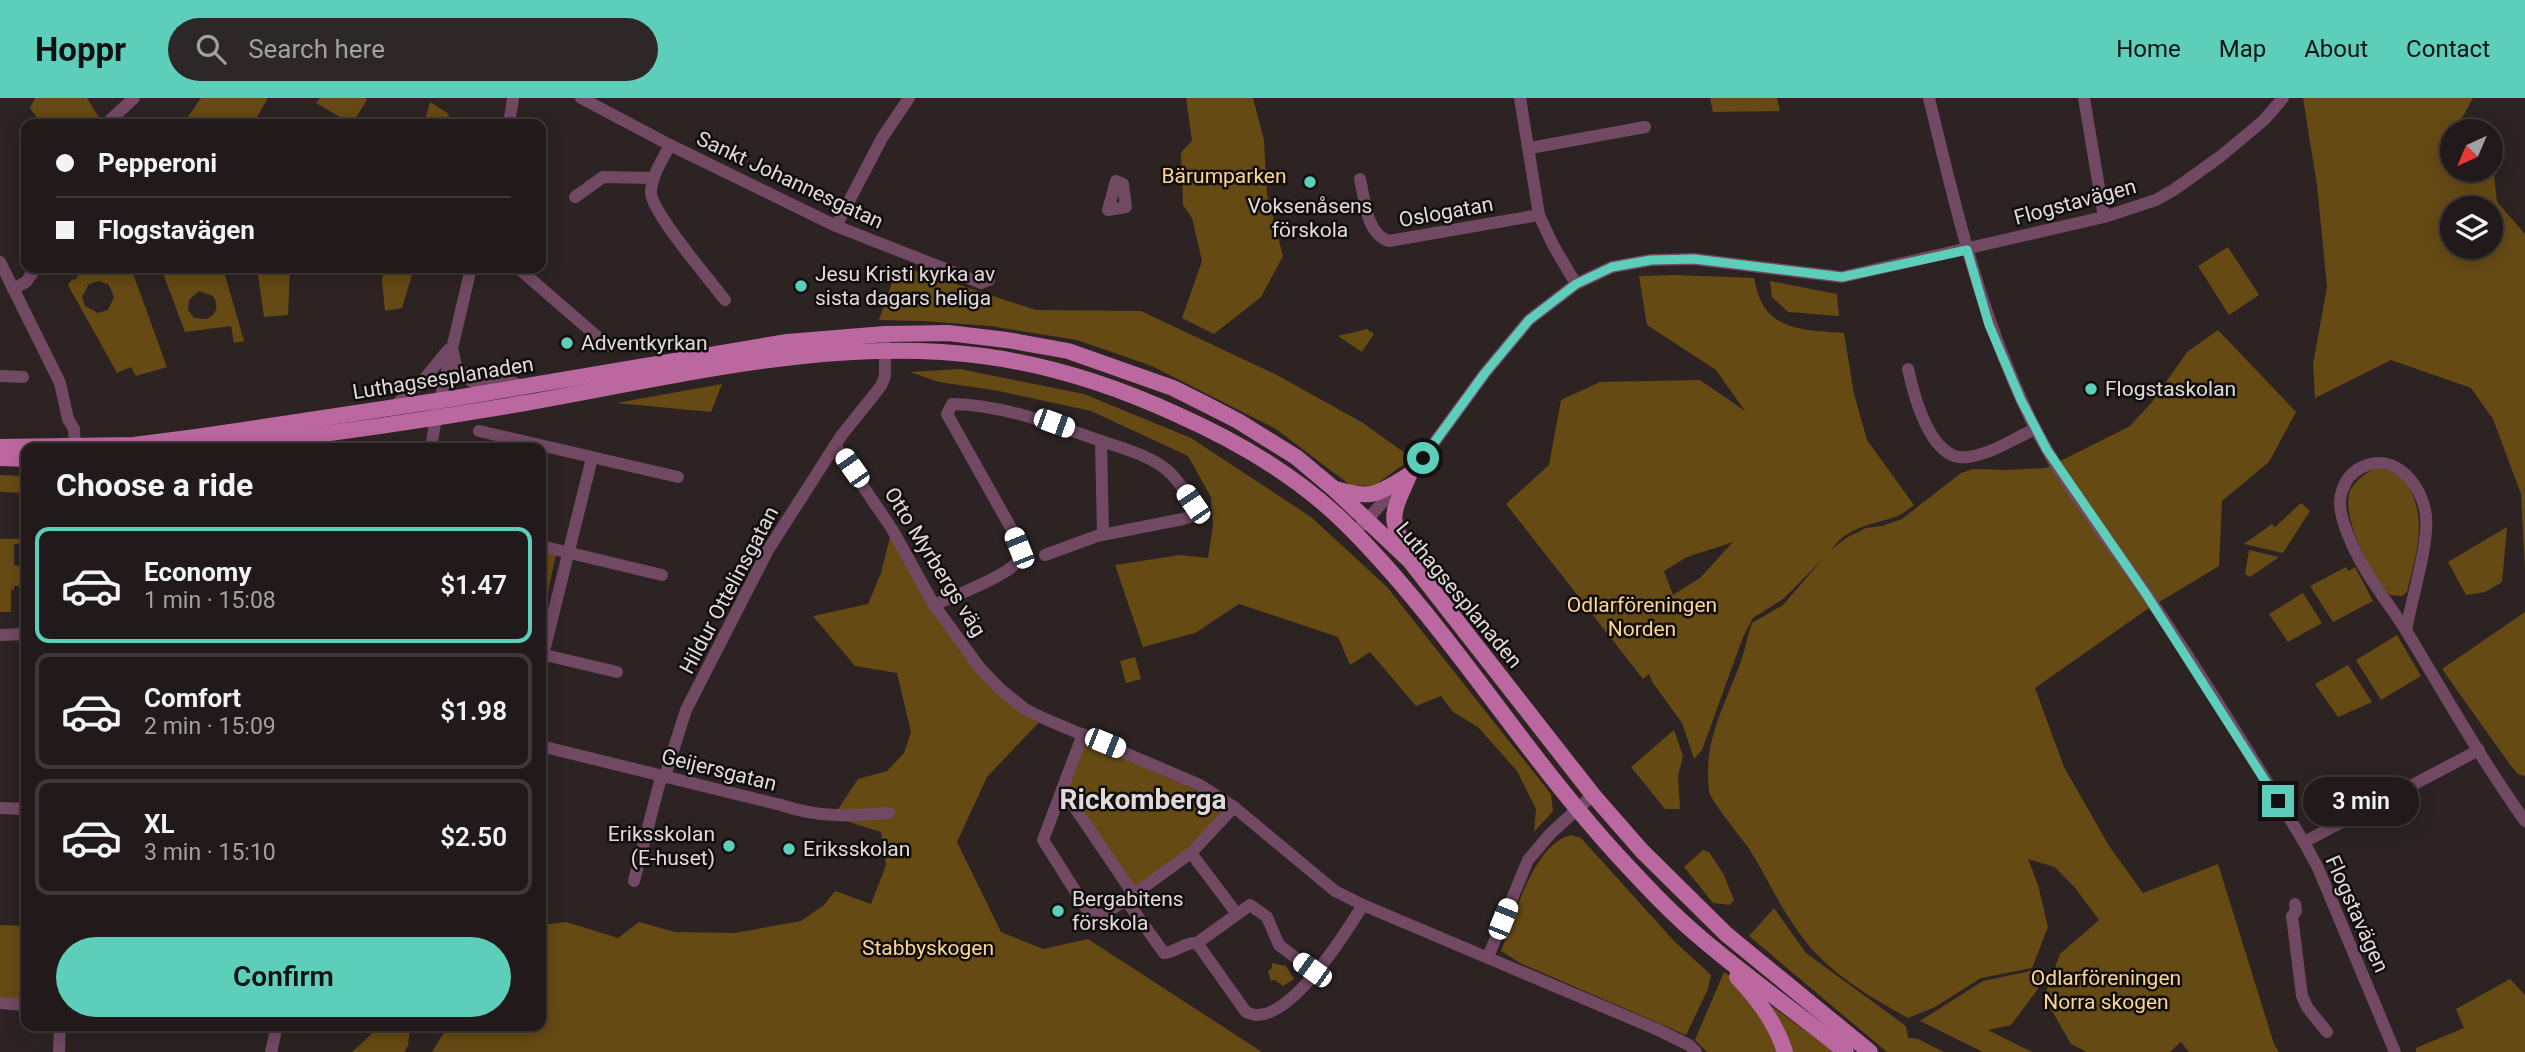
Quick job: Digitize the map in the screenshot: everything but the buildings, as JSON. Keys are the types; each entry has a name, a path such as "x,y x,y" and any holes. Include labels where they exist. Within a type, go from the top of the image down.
{"main road":[{"name":"Luthagsesplanaden","path":"148,443 440,400 787,342 885,334 947,334 1007,340 1068,351 1122,369 1173,388 1238,421 1296,457 1368,519 1410,561 1593,795 1642,850 1693,904 1870,1052"},
{"name":"Luthagsesplanaden","path":"254,443 436,417 723,367 823,355 885,352 933,352 1009,360 1062,371 1163,408 1229,439 1275,467 1319,500 1354,534 1419,606 1577,809 1620,858 1702,939 1846,1052"},
{"name":"Luthagsesplanaden","path":"0,447 21,447"},
{"path":"0,458 21,459"},
{"path":"1333,488 1351,494 1374,495 1409,475"},
{"path":"1409,475 1394,511 1393,523 1397,535 1454,608 1469,636"},
{"path":"1702,939 1755,997 1773,1023 1785,1052"}],"street":[{"path":"111,119 134,98"},
{"name":"Sankt Johannesgatan","path":"581,98 836,226 981,283 989,280"},
{"path":"836,226 882,138 909,98"},
{"path":"1520,98 1539,215 1576,284"},
{"path":"1929,98 1967,250"},
{"path":"2084,98 2104,218"},
{"name":"Flogstavägen","path":"1354,534 1409,475 1529,320 1576,284 1612,267 1651,260 1694,259 1842,277 2104,218 2156,200 2175,189 2221,156 2264,120 2283,98"},
{"path":"511,119 516,102"},
{"path":"1530,148 1645,127"},
{"path":"670,145 650,193 657,211 725,300"},
{"path":"575,197 603,177 654,178"},
{"name":"Oslogatan","path":"1360,179 1373,230 1381,239 1389,241 1539,215"},
{"name":"Flogstavägen","path":"1967,250 1989,325 2021,400 2047,450 2153,605 2304,842 2318,868 2395,1052"},
{"path":"0,262 60,383 68,419 67,443"},
{"path":"13,289 26,282 32,273"},
{"path":"432,443 470,273"},
{"path":"524,273 608,346"},
{"name":"Hildur Ottelinsgatan","path":"634,881 660,781 665,776 686,710 768,550 835,445 881,386 885,376 885,334"},
{"path":"452,344 456,366 471,381 539,383"},
{"path":"394,407 425,378 452,344"},
{"path":"1908,369 1924,420 1940,445 1952,455 1966,458 1986,453 2029,432"},
{"path":"0,376 23,377"},
{"path":"934,605 1013,567 1018,559 1019,548 1011,528 947,414 952,404 988,407 1043,421 1136,453 1169,471 1193,504 1192,516 1103,535 1045,555"},
{"path":"68,419 75,429 75,443"},
{"path":"479,431 529,443"},
{"path":"1101,441 1103,535"},
{"name":"Otto Myrbergs väg","path":"835,445 892,529 934,605 981,668 1000,689 1025,709 1200,785 1234,807 1335,891 1656,1029 1689,1045 1696,1052"},
{"path":"546,447 677,477"},
{"path":"546,642 592,458"},
{"path":"2406,631 2424,543 2426,517 2422,498 2401,470 2388,463 2366,465 2346,480 2340,494 2341,512 2356,552 2525,821"},
{"path":"546,547 662,575"},
{"path":"0,635 21,634"},
{"path":"546,658 617,672"},
{"path":"1083,734 1042,840 1086,908 1096,915 1104,914 1191,853 1234,807"},
{"name":"Geijersgatan","path":"546,747 757,797 806,814 833,817 889,813"},
{"path":"2304,842 2479,750"},
{"path":"1062,789 1164,953 1188,942 1197,943 1250,905 1267,917 1279,944 1314,974"},
{"path":"1488,957 1528,860 1551,833 1593,795"},
{"path":"0,808 21,809"},
{"path":"1191,853 1237,914"},
{"path":"2295,904 2292,916 2302,996 2307,1007 2327,1032"},
{"path":"1197,943 1246,1012 1256,1015 1271,1011 1303,989 1338,944 1363,905"},
{"path":"0,1003 21,1004"},
{"path":"59,1052 60,1031"},
{"path":"271,1052 276,1031"}],"green space":[{"path":"35,98 87,98 100,119 38,119 30,108"},
{"path":"201,98 268,98 256,119 186,119"},
{"path":"320,98 367,100 355,119 343,119 316,103"},
{"name":"Bärumparken","path":"1186,98 1253,98 1264,140 1267,194 1283,256 1261,297 1214,334 1182,318 1202,261 1192,218 1183,205 1181,152 1192,141"},
{"path":"1710,98 1777,98 1780,111 1713,112"},
{"path":"2303,98 2473,98 2462,119 2440,119 2440,182 2495,182 2496,196 2440,196 2440,259 2503,259 2503,209 2525,234 2525,570 2521,494 2493,419 2471,388 2391,360 2315,398 2313,364 2327,287 2317,185"},
{"path":"430,102 449,114 448,119 425,119"},
{"path":"2228,247 2259,295 2229,315 2198,266"},
{"path":"897,269 910,269 1036,310 1141,311 1277,375 1363,423 1412,458 1374,486 1350,485 1276,429 1152,366 1077,340 990,326 879,320"},
{"path":"80,273 133,273 167,367 136,376 131,367 117,373 68,285 72,279 75,280","holes":["99,281 109,285 114,297 108,310 98,313 85,306 82,297 89,284"]},
{"path":"163,273 224,273 244,341 234,343 231,326 185,332","holes":["199,291 215,299 215,312 207,319 194,318 188,310 189,300"]},
{"path":"258,273 290,273 288,315 264,317"},
{"path":"384,273 412,273 402,308 385,311"},
{"path":"1639,276 1754,278 1763,305 1778,320 1799,328 1844,333 1854,394 1867,440 1914,505 1898,516 1852,531 1832,549 1866,528 1902,519 1961,473 1973,469 2046,468 2130,426 2152,402 2187,352 2218,330 2296,412 2269,462 2222,501 2219,566 2146,610 2035,688 2064,767 2109,846 2143,893 2218,864 2274,1044 2279,1052 2189,1052 2181,1042 2170,1052 2087,1052 2071,1044 2044,997 2060,954 2099,920 2076,889 2055,867 2028,859 2038,885 2048,927 2032,968 1981,978 1935,1007 1908,1018 1865,993 1813,951 1788,916 1748,847 1711,796 1708,773 1716,725 1742,659 1752,623 1783,605 1822,560 1783,599 1753,618 1743,637 1702,750 1694,759 1682,723 1649,674 1643,679 1506,504 1549,465 1561,400 1600,382 1700,380 1745,411 1716,370 1647,325","holes":["1733,542 1700,578 1673,595 1664,571 1687,557"]},
{"path":"1770,281 1837,294 1839,316 1788,312 1772,297"},
{"path":"1367,329 1374,334 1362,352 1338,336"},
{"path":"960,369 1084,394 1191,438 1311,517 1387,587 1551,794 1553,811 1534,832 1536,809 1517,771 1478,727 1453,712 1441,696 1416,706 1370,652 1350,665 1338,637 1239,604 1195,633 1143,647 1115,565 1180,555 1208,558 1213,525 1211,497 1188,456 1091,411 999,391 939,382 910,372"},
{"path":"722,384 711,412 616,403"},
{"path":"2377,468 2393,472 2405,482 2416,504 2418,541 2407,592 2402,596 2390,595 2375,575 2360,548 2350,519 2349,494 2353,486 2360,478"},
{"path":"0,475 21,476 21,493 0,492"},
{"path":"2301,503 2310,511 2283,553 2244,544 2272,524 2275,527"},
{"path":"2507,527 2502,582 2485,592 2466,595 2448,562"},
{"name":"Stabbyskogen","path":"892,529 980,668 1043,718 987,777 957,842 1001,932 1043,949 1088,939 1262,1052 432,1052 445,1031 546,1031 546,924 566,922 618,938 639,922 675,932 735,933 801,921 824,905 835,891 871,904 886,865 881,832 833,817 858,779 887,771 904,753 911,732 897,673 855,666 813,616 868,604 881,573"},
{"path":"0,539 21,539 21,543 14,544 14,565 21,566 21,586 14,586 14,590 11,590 11,612 0,612"},
{"path":"2249,550 2279,557 2250,577 2245,574"},
{"path":"546,552 556,554 546,601"},
{"path":"2346,567 2348,571 2355,567 2373,601 2333,622 2310,586"},
{"path":"2303,593 2322,623 2288,642 2269,614"},
{"path":"2525,612 2525,776 2518,774 2511,766 2442,669"},
{"path":"2397,635 2421,676 2381,700 2356,660"},
{"path":"1135,657 1141,679 1126,683 1120,661"},
{"path":"2348,665 2372,702 2338,717 2315,684"},
{"path":"1674,730 1683,756 1678,776 1680,809 1665,809 1631,767"},
{"path":"1080,739 1196,790 1229,811 1191,853 1134,895 1062,789"},
{"path":"1571,835 1581,838 1674,941 1711,975 1708,989 1686,1035 1522,964 1501,951 1535,867 1557,841"},
{"path":"1703,850 1709,852 1724,875 1734,900 1730,905 1713,903 1684,867"},
{"path":"1774,908 1806,953 1906,1026 1908,1038 1918,1039 1944,1052 1887,1052 1749,936"},
{"path":"0,925 21,926 21,1002 0,1000"},
{"path":"1272,963 1286,966 1294,979 1283,986 1275,980 1271,981 1268,971 1272,968"},
{"path":"2044,968 2038,989 2011,1025 1988,1030 2032,1052 1983,1052 1920,1021 1983,981"},
{"path":"1724,972 1835,1052 1707,1052 1695,1040"},
{"path":"2510,979 2525,995 2525,1052 2416,1052 2416,1048 2464,1028 2456,1009"},
{"path":"375,1031 410,1031 408,1046 404,1052 352,1052"}],"place":[{"name":"Voksenåsens förskola","path":"1310,182"},
{"name":"Jesu Kristi kyrka av sista dagars heliga","path":"801,286"},
{"name":"Adventkyrkan","path":"567,343"},
{"name":"Flogstaskolan","path":"2091,389"},
{"name":"Eriksskolan (E-huset)","path":"729,846"},
{"name":"Eriksskolan","path":"789,849"},
{"name":"Bergabitens förskola","path":"1058,911"}],"district":[{"name":"Rickomberga","path":"1143,799"}],"route":[{"path":"1423,458 1485,373 1529,320 1576,284 1612,267 1651,260 1694,259 1842,277 1967,250 1989,325 2021,400 2047,450 2146,594 2278,801"}],"park label":[{"name":"Odlarföreningen Norden","path":"1642,617"},
{"name":"Odlarföreningen Norra skogen","path":"2106,990"}]}
